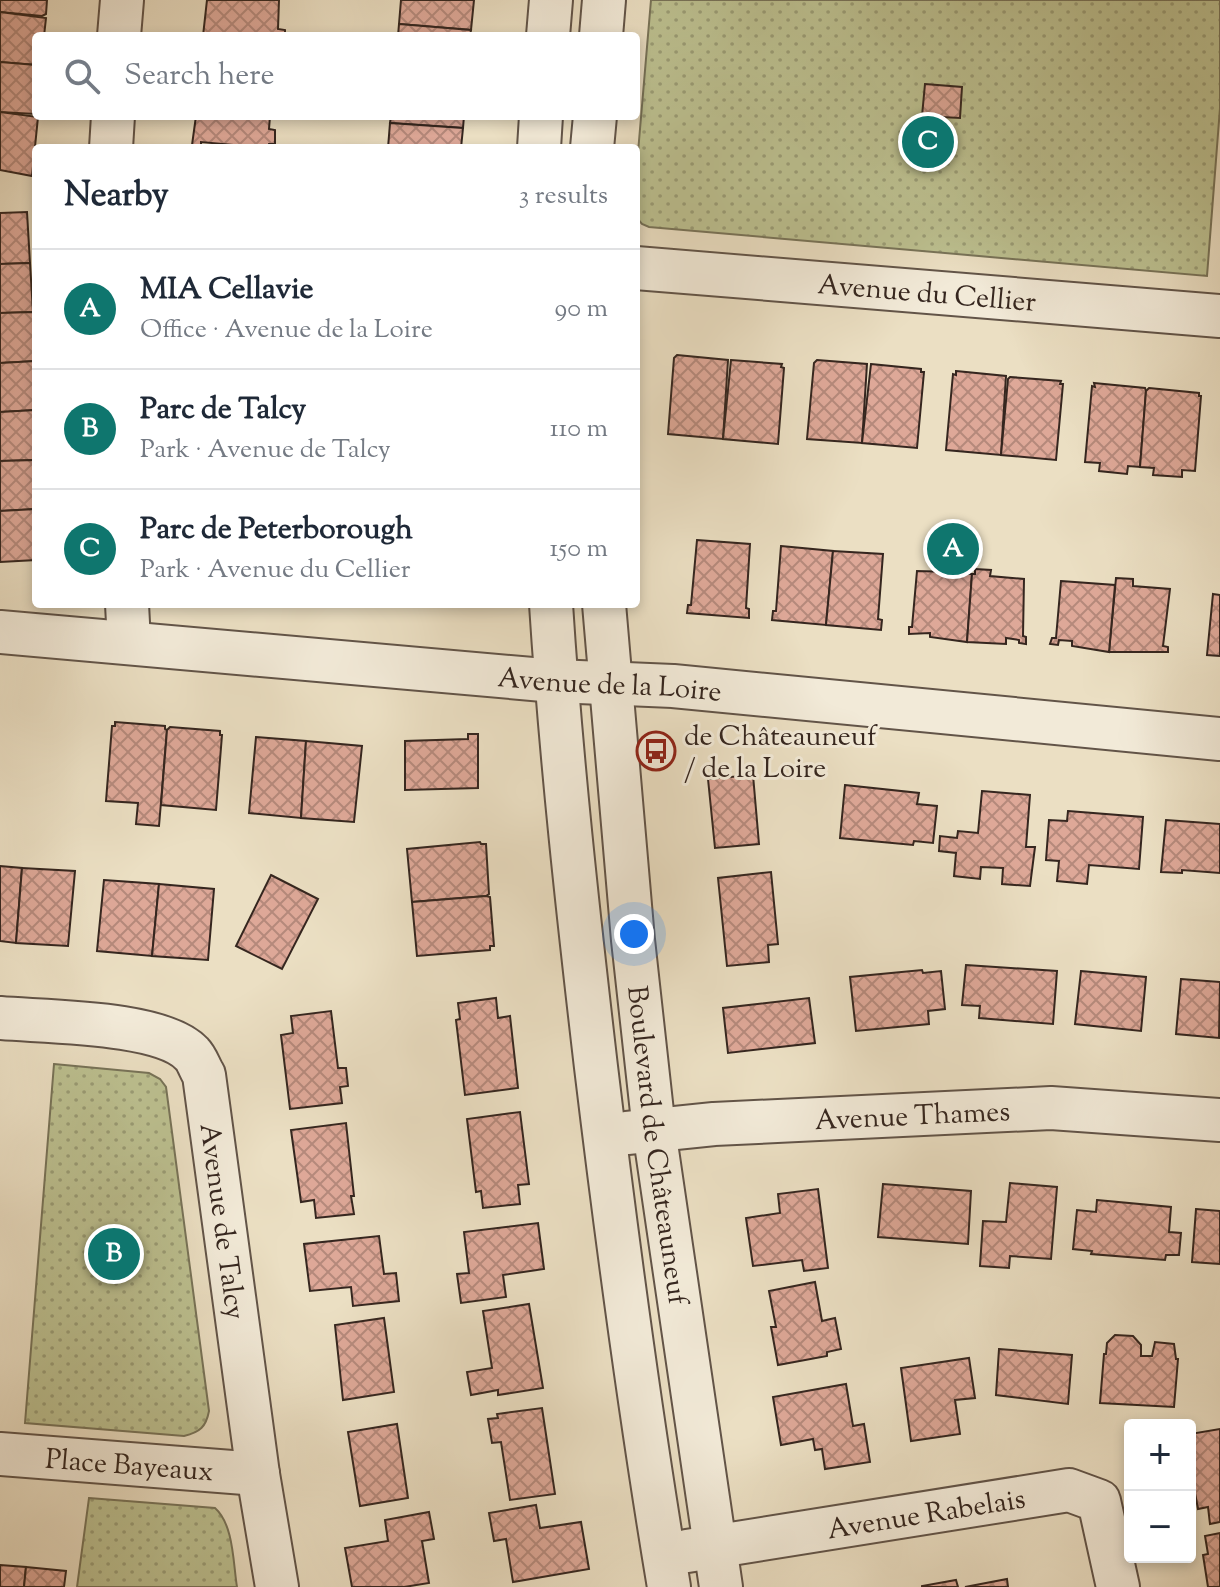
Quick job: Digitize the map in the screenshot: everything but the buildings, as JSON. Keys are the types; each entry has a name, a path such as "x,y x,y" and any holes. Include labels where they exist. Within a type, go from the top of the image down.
{"street":[{"path":"119,32 122,0"},
{"path":"548,32 551,0"},
{"path":"601,32 604,0"},
{"path":"111,144 113,120"},
{"path":"539,144 541,120"},
{"path":"592,144 595,120"},
{"name":"Avenue du Cellier","path":"640,268 1220,316"},
{"name":"Boulevard de Châteauneuf","path":"551,608 555,681 576,895 604,1136 630,1347 666,1571"},
{"name":"Boulevard de Châteauneuf","path":"604,608 633,940 654,1130 721,1587"},
{"name":"Avenue de la Loire","path":"0,632 128,623 555,681 673,686 1220,739"},
{"name":"Avenue de Talcy","path":"0,1018 133,1029 167,1037 191,1053 204,1075 258,1474 277,1587"},
{"name":"Avenue Thames","path":"604,1136 714,1124 1051,1108 1220,1120"},
{"name":"Place Bayeaux","path":"0,1454 258,1474"},
{"name":"Avenue Rabelais","path":"666,1571 714,1547 1069,1490 1099,1501 1118,1587"}],"green space":[{"path":"651,0 1220,0 1220,108 1207,276 649,227 640,222 639,144"},
{"path":"54,1064 149,1073 166,1087 209,1411 198,1431 184,1436 25,1423"},
{"path":"89,1498 215,1508 229,1534 237,1587 77,1587"}],"place":[{"name":"Parc de Peterborough","path":"928,142"},
{"name":"MIA Cellavie","path":"953,549"},
{"name":"de Châteauneuf / de la Loire","path":"656,751"},
{"name":"Parc de Talcy","path":"114,1254"}]}
